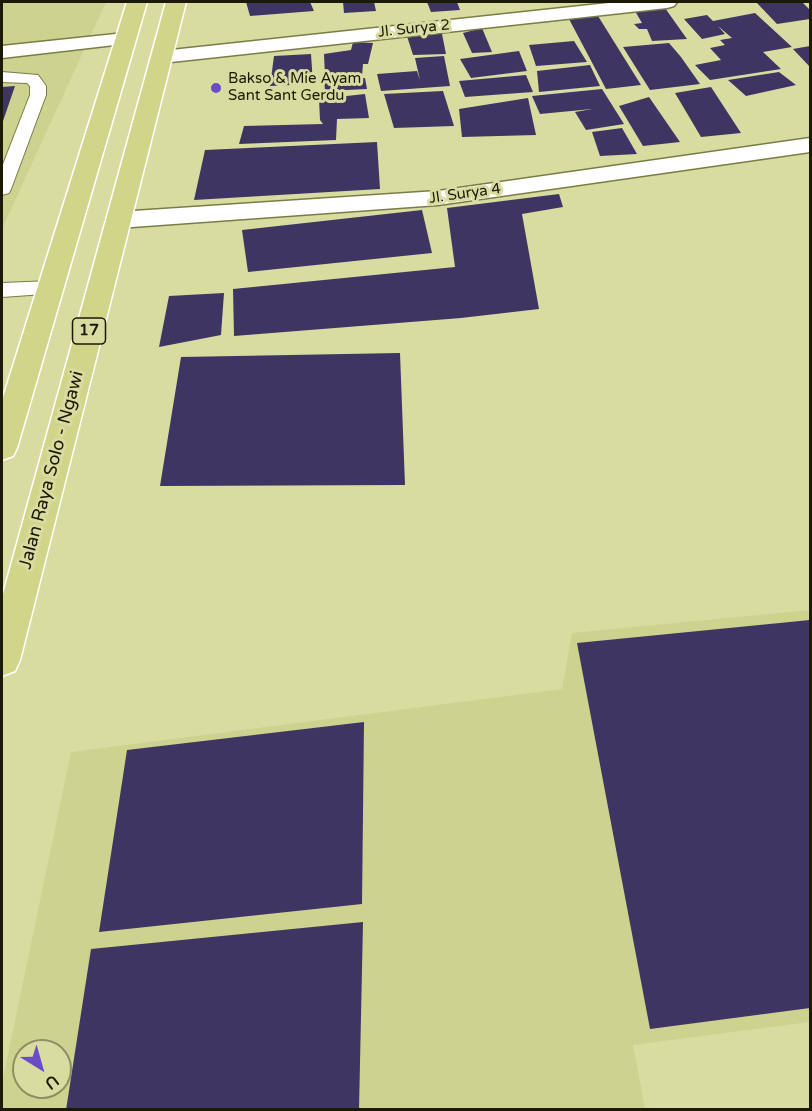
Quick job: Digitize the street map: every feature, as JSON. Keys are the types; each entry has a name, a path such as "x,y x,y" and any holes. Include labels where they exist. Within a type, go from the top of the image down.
{"highway":[{"path":"2,448 7,414 51,288 137,2"},
{"name":"Jalan Raya Solo - Ngawi","path":"2,660 176,2"}],"street":[{"name":"Jl. Surya 2","path":"162,57 667,2"},
{"path":"2,52 125,39"},
{"name":"Jl. Surya 4","path":"118,220 438,198 810,145"}],"lane":[{"path":"2,77 32,78 38,86 38,95 2,189"},
{"path":"2,290 51,288"}],"shaded area":[{"path":"2,2 106,2 2,229"},
{"path":"810,610 810,1022 633,1045 645,1109 2,1110 2,1083 71,752 562,689 572,633"}],"building":[{"path":"246,2 310,2 314,11 250,16"},
{"path":"343,2 374,2 376,11 344,13"},
{"path":"427,2 457,2 460,10 431,12"},
{"path":"756,2 802,2 810,10 810,19 777,24"},
{"path":"665,8 687,39 652,41 647,29 639,29 634,24 642,23 635,11"},
{"path":"755,13 792,47 763,52 781,69 710,80 695,65 721,60 710,48 725,45 720,40 732,38 718,26 725,34 702,39 684,19 707,15 713,21"},
{"path":"598,16 641,85 606,89 569,19"},
{"path":"482,28 492,52 472,53 463,33"},
{"path":"441,29 446,54 413,55 406,33"},
{"path":"574,41 587,62 536,66 529,45"},
{"path":"353,42 373,43 368,64 363,64 362,76 325,77 324,54 351,50"},
{"path":"669,43 700,84 650,90 623,47"},
{"path":"810,46 810,67 793,49"},
{"path":"519,51 527,71 471,78 460,59"},
{"path":"311,54 313,84 270,86 274,56"},
{"path":"444,56 450,86 381,91 377,74 417,71 420,80 415,58"},
{"path":"590,65 600,86 539,92 537,71"},
{"path":"779,72 796,85 746,96 728,80"},
{"path":"526,75 533,92 465,97 459,81"},
{"path":"365,78 367,89 325,91 324,79"},
{"path":"15,86 2,124 2,87"},
{"path":"711,87 741,133 701,137 675,93"},
{"path":"602,89 624,124 586,130 575,112 592,109 540,114 532,96"},
{"path":"443,91 454,126 394,128 384,94"},
{"path":"365,94 369,118 337,119 336,140 239,144 244,126 323,124 320,120 319,99"},
{"path":"649,97 680,142 643,146 619,106"},
{"path":"528,98 536,135 462,137 459,109"},
{"path":"622,128 637,154 600,156 592,132"},
{"path":"377,142 380,189 194,200 205,150"},
{"path":"559,194 563,207 522,214 539,309 461,318 234,336 233,289 455,267 447,208"},
{"path":"422,210 432,253 248,272 242,230"},
{"path":"224,293 221,335 159,347 169,296"},
{"path":"400,353 405,485 160,486 181,357"},
{"path":"810,620 810,1008 650,1029 577,643"},
{"path":"364,722 362,904 99,932 127,750"},
{"path":"363,922 359,1110 66,1110 68,1099 72,1099 72,1071 91,949"}],"place":[{"name":"Bakso & Mie Ayam Sant Sant Gerdu","path":"216,88"}]}
